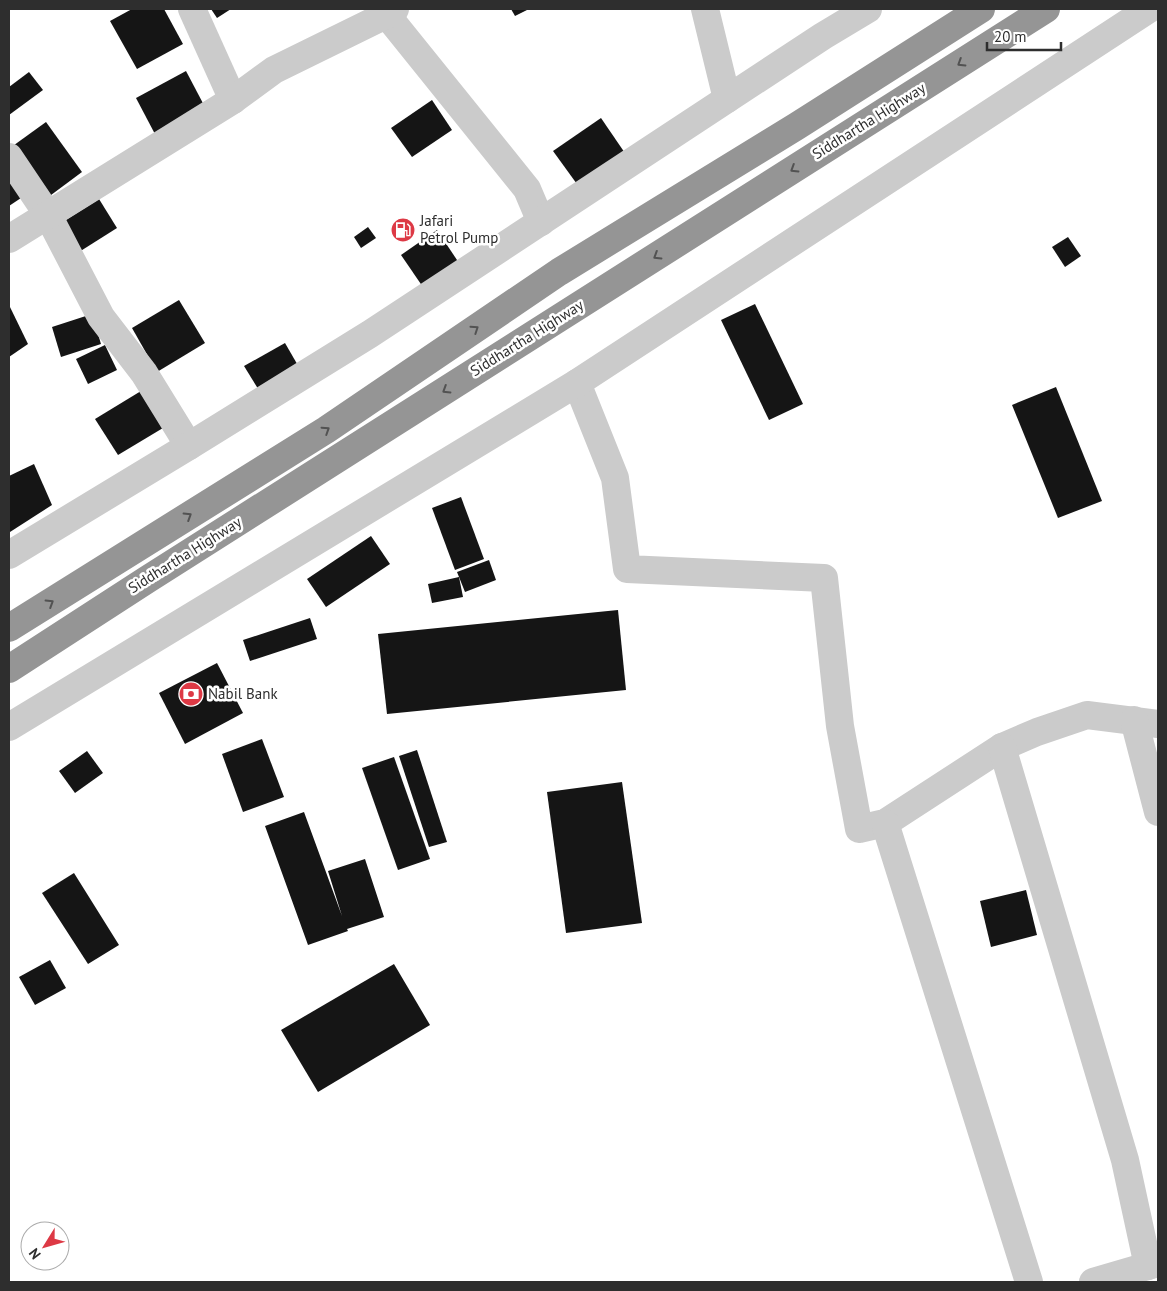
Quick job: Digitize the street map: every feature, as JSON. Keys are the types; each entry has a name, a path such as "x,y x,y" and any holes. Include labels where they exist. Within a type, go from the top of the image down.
{"highway":[{"name":"Siddhartha Highway","path":"9,628 326,430 559,272 797,126 981,9"},
{"name":"Siddhartha Highway","path":"9,669 164,568 1046,9"}],"street":[{"path":"192,9 234,100"},
{"path":"705,9 727,99"},
{"path":"9,555 370,334 823,36 868,9"},
{"path":"9,727 577,383 1149,9"},
{"path":"9,239 234,100 274,70 388,11 527,189 541,222"},
{"path":"9,157 48,215 101,317 144,373 189,446"},
{"path":"577,383 614,478 627,569 824,578 840,726 859,829 884,823 1002,747 1037,732 1087,715 1146,722 1158,812"},
{"path":"1002,747 1125,1160 1153,1264 1093,1282"},
{"path":"884,823 1030,1282"}],"building":[{"path":"132,9 164,9 183,44 137,69 110,21"},
{"path":"211,9 231,9 217,18"},
{"path":"511,9 529,9 515,16"},
{"path":"186,71 206,109 156,136 136,98"},
{"path":"29,72 43,90 9,115 9,87"},
{"path":"432,100 452,130 412,157 391,128"},
{"path":"601,118 629,159 582,191 553,151"},
{"path":"46,122 82,172 47,198 10,148"},
{"path":"9,166 27,194 9,206"},
{"path":"99,199 117,228 79,252 61,223"},
{"path":"368,227 376,238 361,248 354,237"},
{"path":"437,230 461,266 425,290 401,255"},
{"path":"1068,237 1081,256 1065,267 1052,247"},
{"path":"179,300 205,343 157,372 132,328"},
{"path":"755,304 803,404 769,420 721,320"},
{"path":"9,305 28,344 9,357"},
{"path":"92,314 101,344 61,357 52,327"},
{"path":"285,343 300,369 260,392 244,366"},
{"path":"105,345 117,370 88,384 76,359"},
{"path":"1056,387 1102,501 1058,518 1012,405"},
{"path":"141,391 163,428 118,455 95,419"},
{"path":"34,464 52,505 10,532 9,476"},
{"path":"461,497 484,559 455,570 432,508"},
{"path":"371,536 390,564 326,607 307,579"},
{"path":"489,560 496,580 465,592 457,572"},
{"path":"459,577 463,597 432,603 428,584"},
{"path":"618,610 626,690 387,714 378,634"},
{"path":"310,618 317,639 250,661 243,640"},
{"path":"217,663 243,713 185,744 159,693"},
{"path":"262,739 284,797 243,812 222,754"},
{"path":"417,750 447,842 429,847 399,756"},
{"path":"87,751 103,773 75,793 59,771"},
{"path":"394,757 430,859 398,870 362,768"},
{"path":"622,782 642,923 566,933 547,792"},
{"path":"304,812 342,916 328,871 365,859 384,917 347,929 348,931 308,945 265,826"},
{"path":"74,873 119,945 88,964 42,893"},
{"path":"1026,890 1037,935 991,947 980,901"},
{"path":"50,960 66,988 35,1005 19,977"},
{"path":"394,964 430,1025 318,1092 281,1030"}],"place":[{"name":"Jafari Petrol Pump","path":"403,230"},
{"name":"Nabil Bank","path":"191,694"}]}
